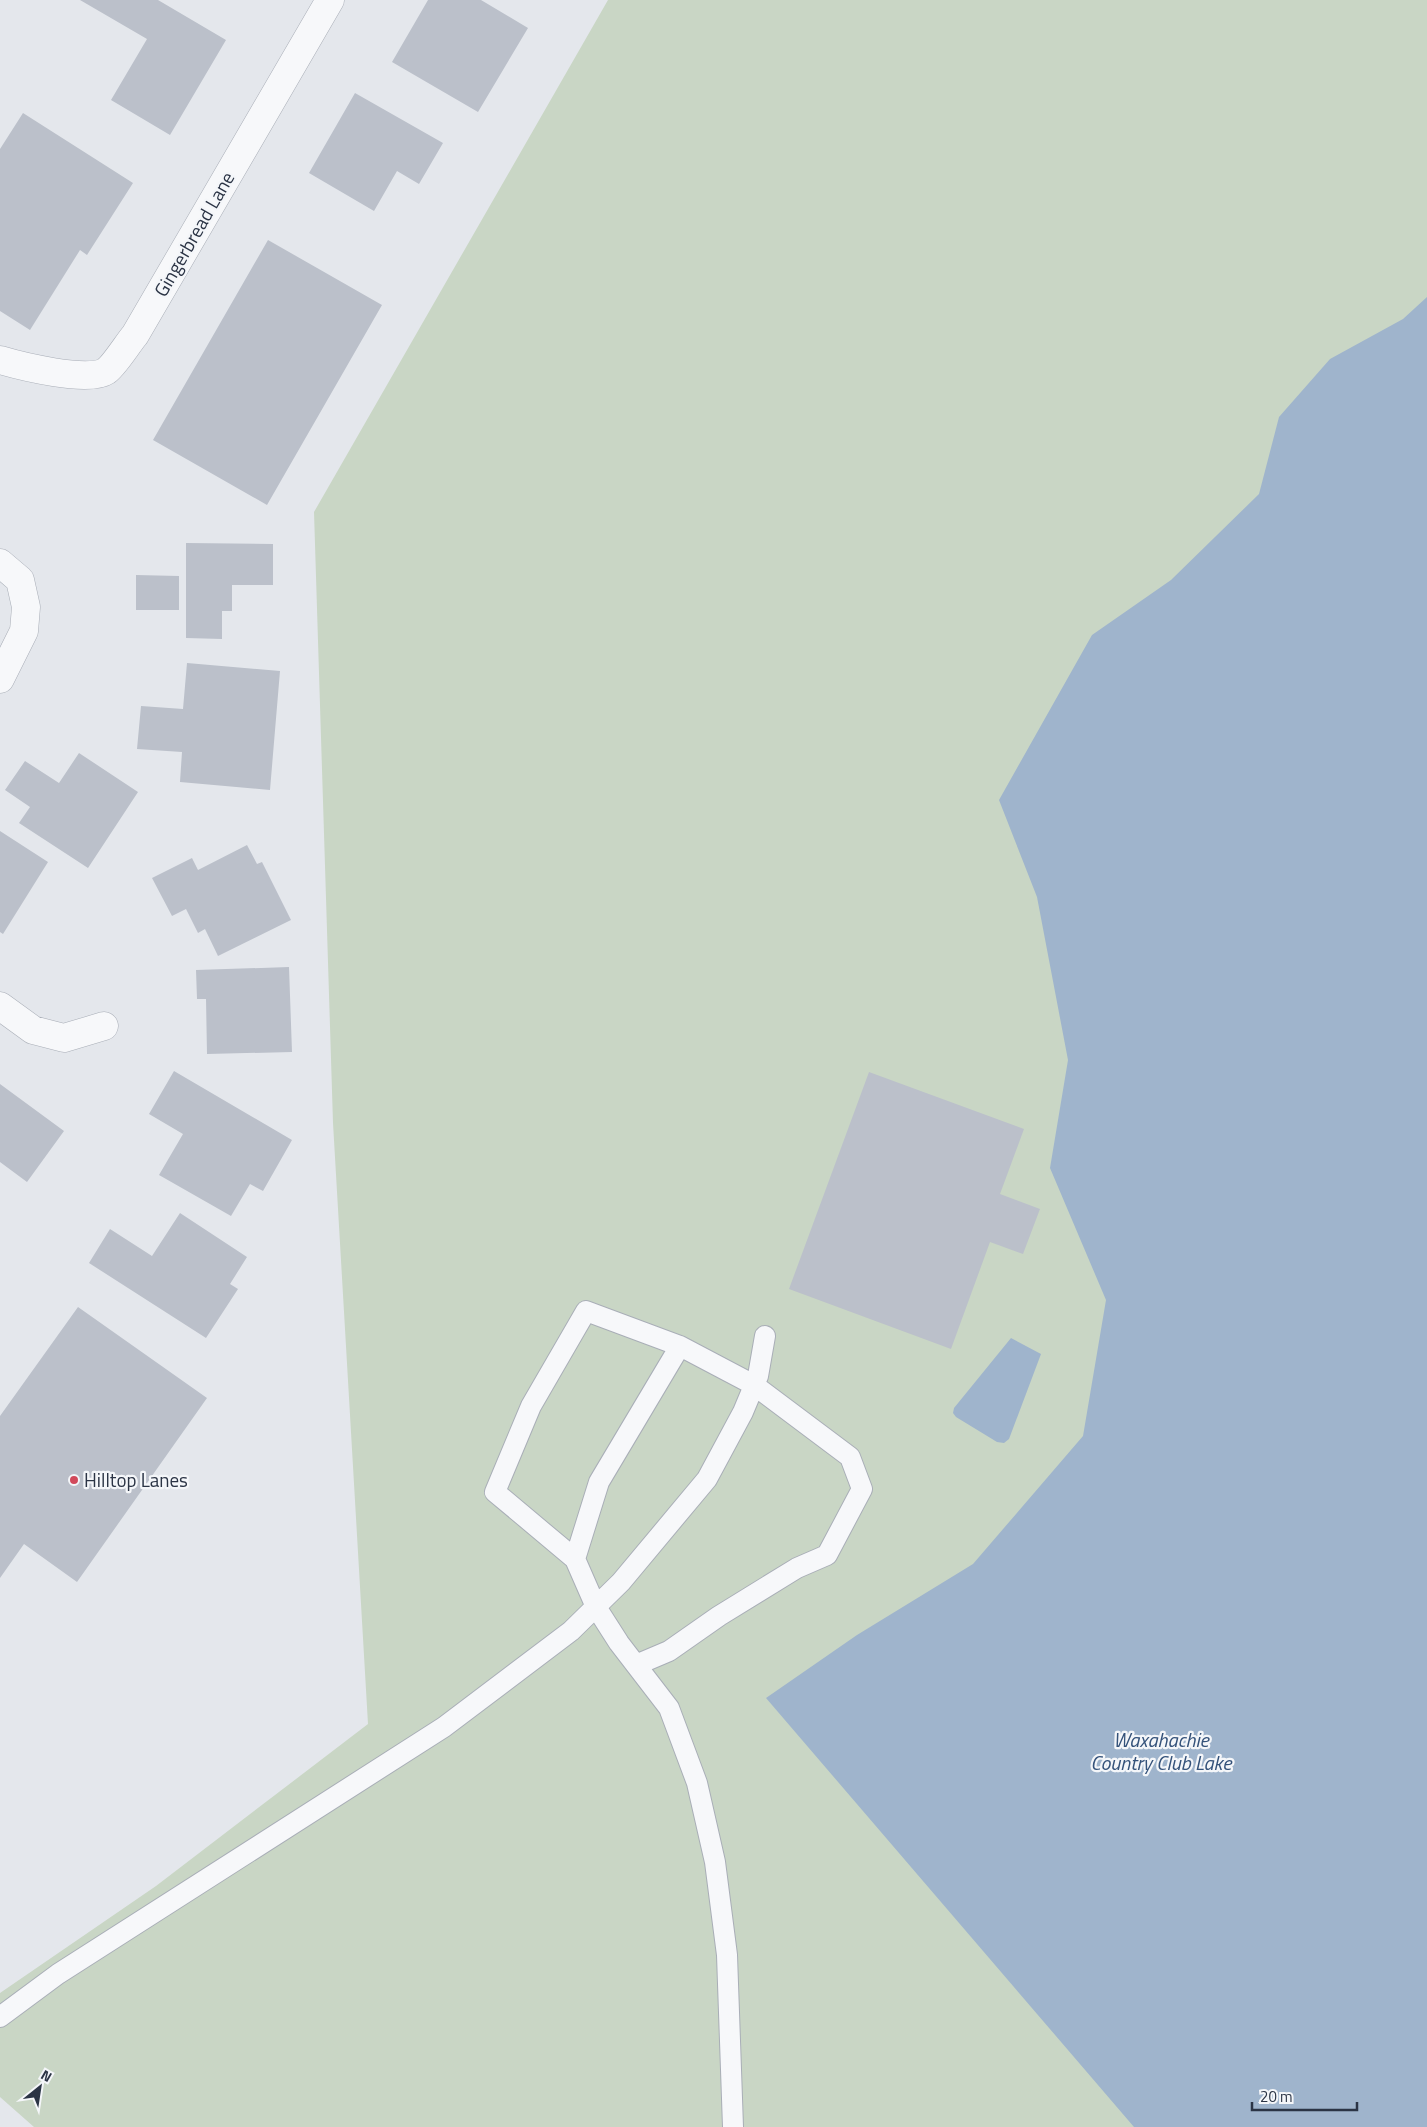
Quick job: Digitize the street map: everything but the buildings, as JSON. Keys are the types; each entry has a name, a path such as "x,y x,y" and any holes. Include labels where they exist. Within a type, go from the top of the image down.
{"street":[{"name":"Gingerbread Lane","path":"0,360 42,371 91,374 106,372 135,335 330,0"},
{"path":"0,563 20,580 26,607 24,631 0,679"},
{"path":"0,1006 33,1030 64,1038 104,1026"}],"lane":[{"path":"636,1665 669,1651 719,1616 797,1568 827,1555 862,1489 850,1457 754,1385 680,1346 586,1311 531,1406 495,1492 575,1559 596,1607 619,1643 669,1708 697,1783 714,1862 727,1955 733,2127"},
{"path":"0,2017 58,1974 444,1727 571,1631 620,1582 706,1479 743,1412 758,1376 765,1336"},
{"path":"575,1559 599,1482 680,1346"}],"green space":[{"path":"608,0 1427,0 1427,2127 34,2127 0,2097 0,1993 156,1886 368,1724 333,1123 314,512"}],"water":[{"name":"Waxahachie Country Club Lake","path":"1427,297 1427,2127 1134,2127 766,1698 857,1635 973,1564 1083,1436 1106,1300 1050,1168 1068,1060 1037,897 999,800 1092,635 1171,580 1259,494 1279,417 1330,359 1403,319"},
{"path":"1011,1338 1041,1354 1009,1439 1004,1443 997,1442 956,1417 953,1413 954,1408"}],"place":[{"name":"Hilltop Lanes","path":"74,1480"}]}
